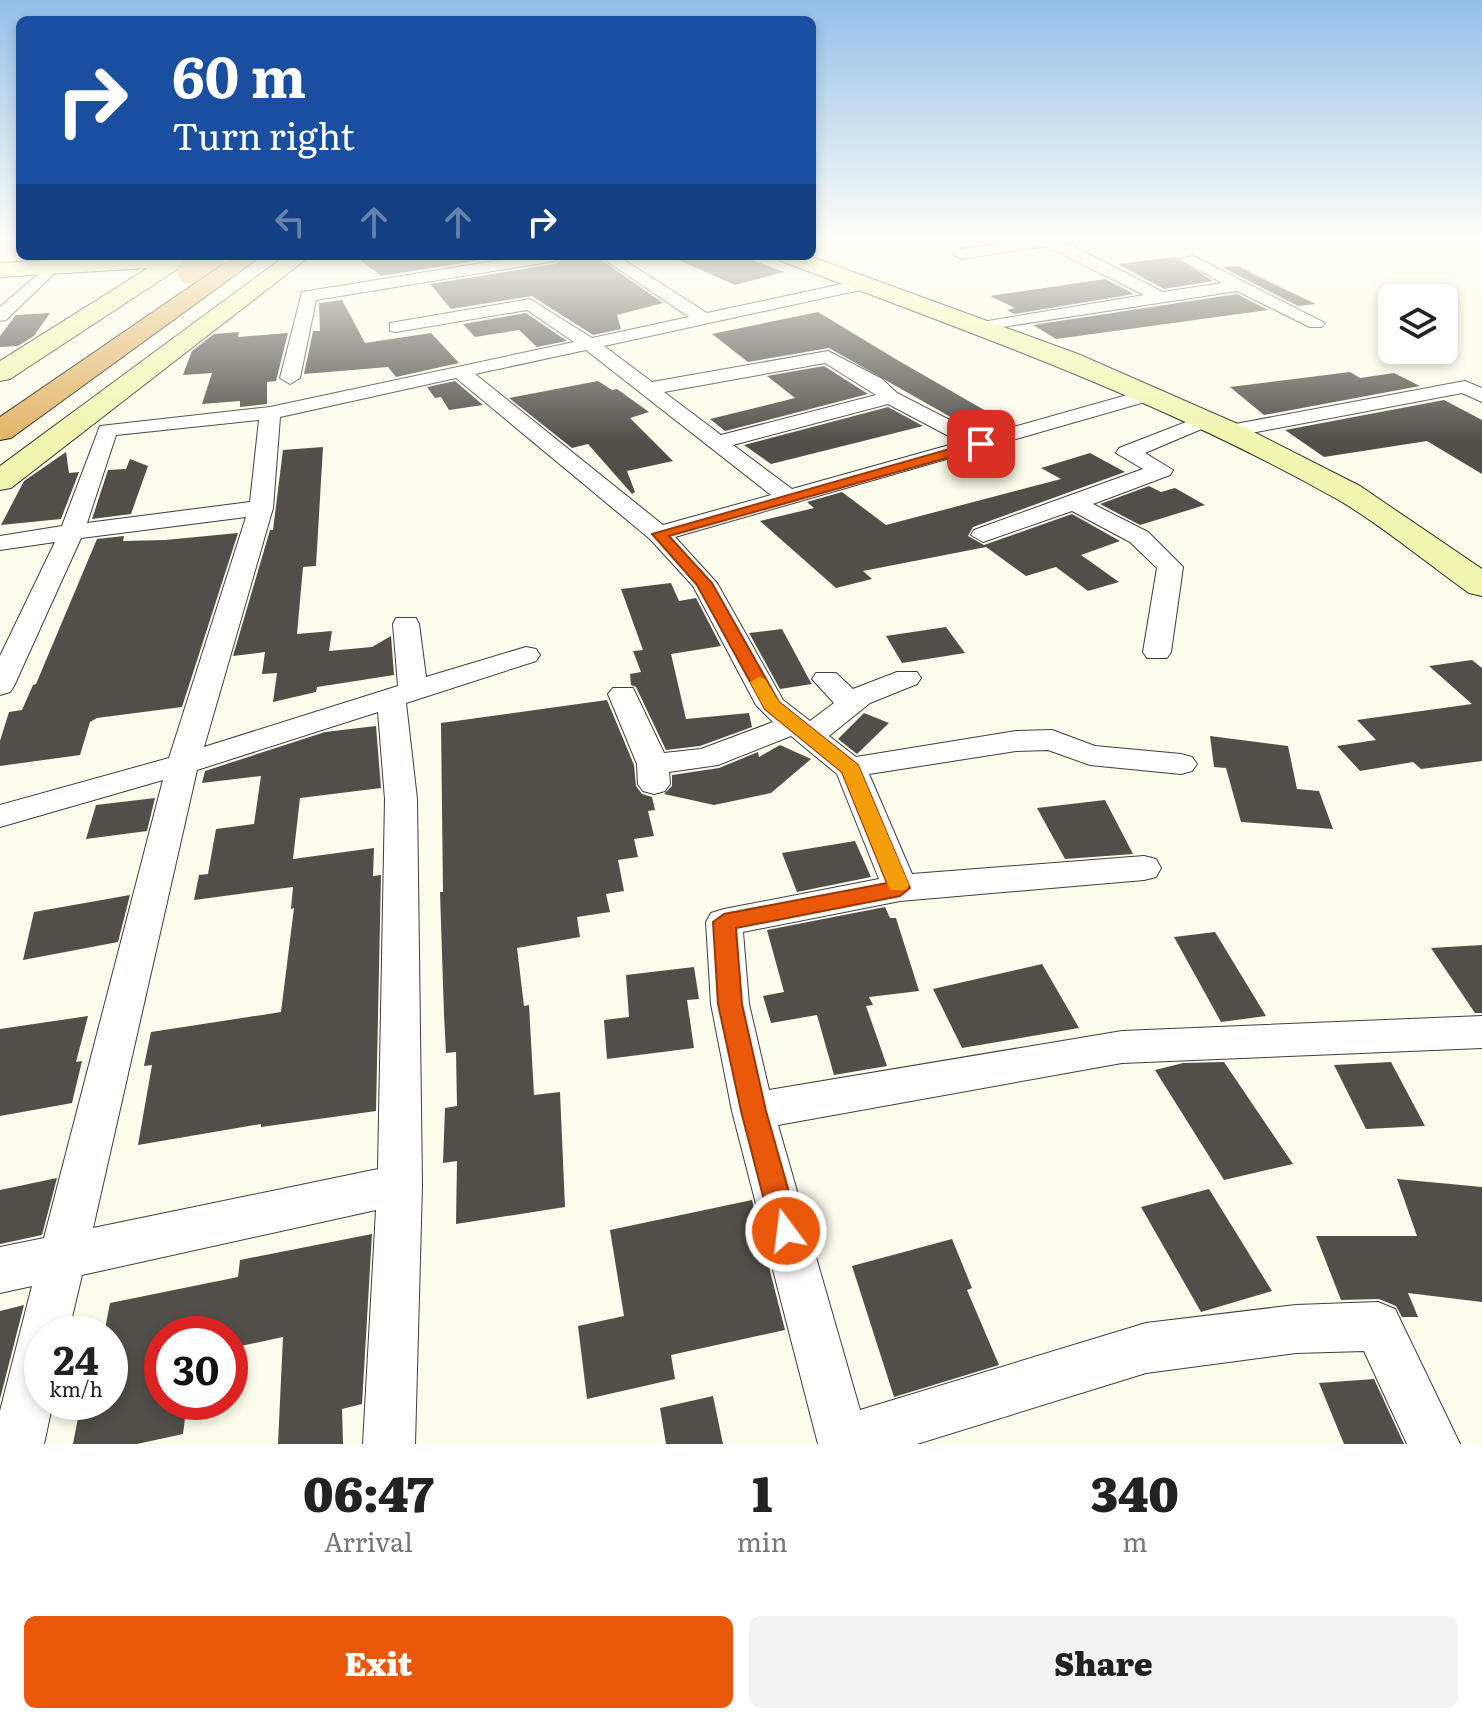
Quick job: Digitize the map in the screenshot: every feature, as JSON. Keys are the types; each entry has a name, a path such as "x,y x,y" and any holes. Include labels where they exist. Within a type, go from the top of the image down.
{"highway":[{"path":"0,397 121,307"},
{"path":"0,431 162,307"}],"main road":[{"path":"0,373 104,307"},
{"path":"0,481 231,307"},
{"path":"929,307 1069,360 1217,426 1349,493 1482,585"}],"street":[{"path":"290,378 306,307"},
{"path":"396,327 483,307"},
{"path":"537,307 789,498"},
{"path":"686,307 706,320"},
{"path":"0,686 72,532 107,430 270,413 762,307"},
{"path":"982,327 1099,307"},
{"path":"1284,307 1316,323"},
{"path":"648,389 821,356 875,383 890,397 981,444"},
{"path":"463,374 659,534 704,583 771,705 851,769 900,888"},
{"path":"983,535 1162,470 1127,453 1217,426 1465,387 1482,396"},
{"path":"659,534 1145,396"},
{"path":"718,442 890,397"},
{"path":"48,1316 183,764 261,508 270,413"},
{"path":"1074,503 1139,537 1170,567 1157,652"},
{"path":"0,543 261,508"},
{"path":"389,1444 400,1185 402,694 406,624"},
{"path":"0,816 183,764 526,655"},
{"path":"623,694 653,774 707,758 757,736 803,731 907,678"},
{"path":"826,679 851,704"},
{"path":"851,769 876,761 1016,741 1052,740 1090,755 1181,764"},
{"path":"1144,868 900,888 724,922 730,1004 753,1111 843,1443 1146,1348 1296,1329 1378,1326 1434,1444"},
{"path":"753,1111 1122,1047 1482,1032"},
{"path":"0,1270 400,1185"},
{"path":"18,1444 24,1418"}],"building":[{"path":"319,307 346,307 365,343 431,333 459,363 396,377 388,367 304,374 313,331 320,331"},
{"path":"550,307 646,307 617,315 621,329 593,335"},
{"path":"1054,307 1014,314 1007,310"},
{"path":"1149,307 1263,307 1268,310 1056,339 1033,325"},
{"path":"818,312 986,411 954,419 829,348 748,362 712,334"},
{"path":"50,313 34,336 18,346 0,347 0,336 16,315"},
{"path":"526,313 567,341 537,347 519,330 475,337 463,324"},
{"path":"239,332 238,337 288,333 276,381 267,382 267,404 240,407 240,401 202,404 212,373 183,375 192,351 214,334"},
{"path":"824,366 868,394 725,431 710,419 795,398 767,376"},
{"path":"1350,372 1360,378 1394,373 1420,386 1264,415 1230,387"},
{"path":"455,381 483,405 449,410 441,397 435,398 427,387"},
{"path":"598,381 612,390 617,389 649,412 630,418 673,461 627,471 635,492 632,494 588,444 572,448 509,398"},
{"path":"1444,400 1482,420 1482,474 1427,441 1324,457 1285,430"},
{"path":"888,407 923,426 771,464 744,445"},
{"path":"323,447 316,566 303,567 297,634 332,631 329,651 372,647 391,636 394,675 317,687 316,692 273,702 277,673 262,674 265,652 233,656 270,530 273,530 283,450"},
{"path":"66,452 69,473 79,472 61,519 1,525 24,481"},
{"path":"1090,453 1125,472 973,527 968,536 984,545 1072,514 1120,541 1081,555 1119,582 1088,591 1056,567 1026,576 986,547 863,571 872,579 836,588 760,521 814,508 807,502 842,492 886,525 1061,479 1041,468"},
{"path":"130,459 148,466 131,514 92,519 108,470 126,469"},
{"path":"1149,486 1161,492 1175,488 1205,505 1140,525 1100,504"},
{"path":"238,533 182,707 97,718 90,722 80,755 0,766 0,741 9,712 22,710 36,684 97,539 124,536 123,541 165,540"},
{"path":"671,583 679,601 696,598 721,646 671,654 686,719 749,713 752,727 700,746 666,750 636,687 631,685 630,674 641,672 633,651 643,650 621,589"},
{"path":"946,627 965,653 902,663 886,636"},
{"path":"782,629 812,684 780,689 749,633"},
{"path":"1472,660 1482,668 1482,761 1421,769 1413,762 1360,771 1337,746 1376,740 1357,720 1472,704 1429,666"},
{"path":"607,700 634,765 636,786 642,794 652,797 655,810 648,811 654,836 634,839 638,857 618,860 624,891 606,894 610,912 577,917 580,937 517,948 524,1006 529,1005 534,1095 560,1092 565,1207 456,1224 457,1161 443,1163 445,1108 457,1106 456,1052 446,1053 444,1015 440,892 443,892 441,723"},
{"path":"864,713 889,723 857,754 838,739"},
{"path":"376,726 381,788 300,798 293,859 374,848 373,876 381,875 376,1111 261,1127 261,1124 138,1145 152,1065 144,1066 151,1032 281,1012 294,908 291,909 293,887 194,900 199,875 208,874 216,829 254,824 261,776 202,783 205,771 325,732"},
{"path":"1210,736 1288,746 1297,789 1319,791 1333,829 1241,822 1226,768 1214,767"},
{"path":"780,745 811,759 771,793 714,805 664,794 672,786 672,775 719,768 758,752 759,757"},
{"path":"155,798 147,831 86,839 96,805"},
{"path":"1105,800 1133,854 1065,859 1037,808"},
{"path":"855,841 871,877 797,892 782,853"},
{"path":"130,895 118,942 23,960 34,912"},
{"path":"885,907 890,918 896,918 919,991 869,997 873,1005 866,1006 887,1066 834,1075 817,1015 771,1023 763,996 784,992 767,930"},
{"path":"1215,932 1266,1016 1221,1022 1174,937"},
{"path":"1482,945 1482,1013 1475,1013 1431,948"},
{"path":"1042,964 1079,1028 962,1048 933,989"},
{"path":"694,967 699,999 687,1000 694,1048 607,1059 604,1020 629,1017 626,975"},
{"path":"88,1016 76,1062 82,1061 72,1103 0,1116 0,1029"},
{"path":"1224,1062 1293,1164 1224,1180 1155,1070 1183,1063"},
{"path":"1391,1062 1425,1126 1366,1129 1334,1065"},
{"path":"57,1178 42,1235 0,1244 0,1190"},
{"path":"1397,1179 1482,1187 1482,1302 1408,1293 1418,1317 1402,1317 1396,1306 1379,1299 1341,1300 1316,1236 1417,1236"},
{"path":"1209,1189 1272,1291 1201,1312 1141,1207"},
{"path":"752,1200 785,1330 671,1355 675,1379 587,1399 578,1326 624,1316 610,1230"},
{"path":"372,1234 362,1404 342,1409 343,1444 278,1444 283,1337 248,1344 248,1316 144,1316 144,1420 185,1420 183,1434 137,1444 73,1444 78,1420 128,1420 128,1316 107,1316 110,1303 238,1277 240,1260"},
{"path":"952,1239 972,1288 967,1290 999,1365 894,1397 852,1266"},
{"path":"24,1305 0,1399 0,1311"},
{"path":"1374,1379 1404,1444 1344,1444 1319,1383"},
{"path":"713,1396 723,1444 666,1444 660,1408"}],"slow traffic":[{"path":"759,682 771,705 851,769 898,885"}],"route":[{"path":"786,1231 753,1111 730,1004 724,922 900,888 851,769 771,705 704,583 659,534 981,444"}]}
